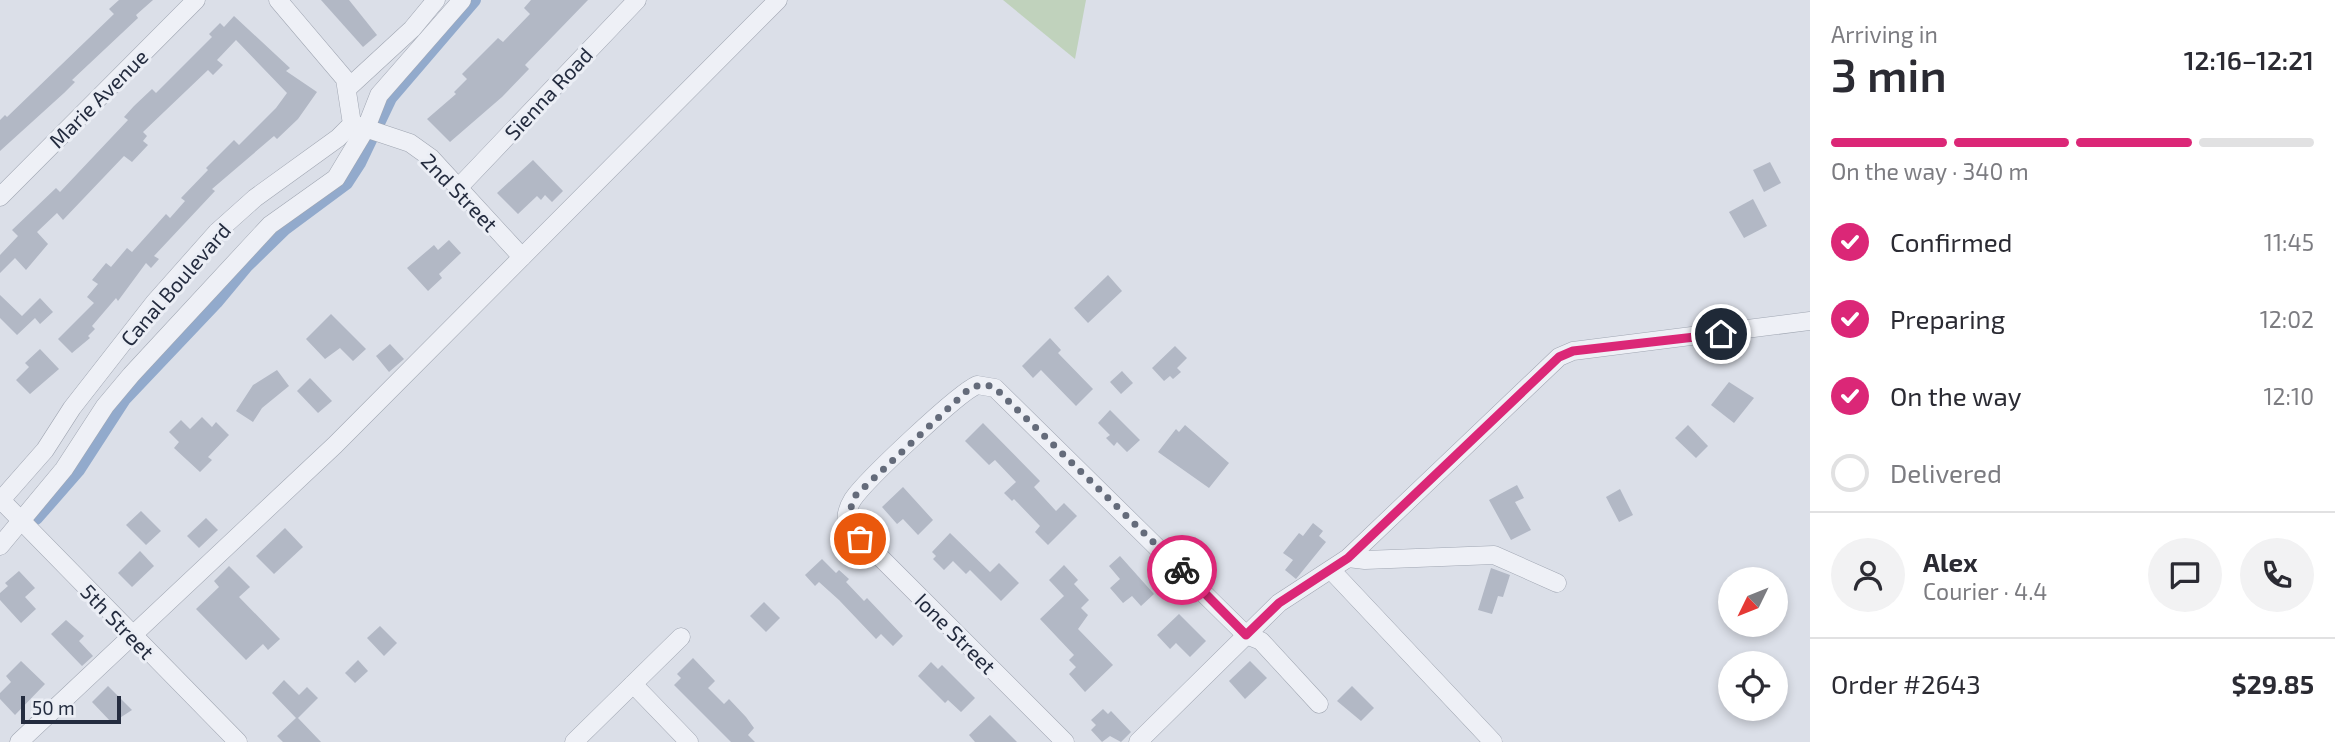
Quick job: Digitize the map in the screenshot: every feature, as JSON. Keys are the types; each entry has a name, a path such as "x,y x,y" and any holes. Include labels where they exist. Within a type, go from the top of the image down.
{"street":[{"name":"Marie Avenue","path":"0,197 196,0"},
{"path":"278,0 324,51 348,88 362,127"},
{"path":"348,88 412,29 436,0"},
{"path":"0,546 59,475 105,406 131,375 271,225 336,178 386,85 462,0"},
{"name":"Sienna Road","path":"459,187 637,0"},
{"path":"19,742 335,445 778,0"},
{"name":"2nd Street","path":"362,127 410,143 431,158 522,257"},
{"name":"Canal Boulevard","path":"1,499 45,450 72,408 154,303 210,240 255,198 338,138 362,127"},
{"path":"1138,742 1279,603 1332,571 1348,558 1563,354 1810,321"},
{"name":"Ione Street","path":"1065,742 847,524 848,510 856,495 970,388 984,384 995,388 1246,635"},
{"name":"5th Street","path":"1,499 238,742"},
{"path":"1348,558 1365,560 1494,555 1557,583"},
{"path":"1332,571 1493,742"},
{"path":"1246,635 1261,641 1319,704"},
{"path":"574,742 681,637"},
{"path":"633,684 689,742"}],"green space":[{"path":"1003,0 1086,0 1075,59"}],"building":[{"path":"119,0 153,0 136,15 138,18 72,80 75,82 64,93 0,151 0,120 5,115 7,117 114,14 109,9"},
{"path":"321,0 349,0 377,35 363,47"},
{"path":"531,0 588,0 525,65 529,69 502,97 450,142 427,119 456,94 454,92 467,79 462,74 498,38 503,42 530,14 524,8"},
{"path":"234,16 290,68 286,71 317,92 298,119 277,139 274,136 212,189 215,191 154,256 159,259 151,268 146,263 118,301 116,298 92,326 95,329 88,336 90,338 72,353 58,339 94,303 87,297 98,284 92,280 106,263 111,267 127,248 132,252 166,214 170,218 185,201 181,198 208,170 206,168 234,140 239,145 287,93 236,40 217,60 223,65 213,75 208,70 143,132 147,136 143,141 148,145 132,162 124,156 63,220 57,213 37,232 48,244 26,270 15,258 0,273 0,255 18,236 12,230 56,188 60,192 128,120 124,117 134,106 152,89 156,93 212,37 209,34 220,23 224,27"},
{"path":"533,160 563,191 552,202 545,195 541,200 537,196 518,214 497,193"},
{"path":"1770,162 1781,183 1764,192 1753,170"},
{"path":"1753,199 1767,226 1744,238 1729,212"},
{"path":"449,240 461,253 439,274 442,278 428,291 407,268 434,245 438,250"},
{"path":"1108,275 1122,291 1088,323 1074,308"},
{"path":"0,295 22,316 40,298 53,312 40,324 35,318 17,335 0,318"},
{"path":"331,314 366,349 353,361 340,348 325,359 306,339"},
{"path":"1050,338 1061,350 1058,353 1093,389 1076,406 1041,370 1033,378 1022,366"},
{"path":"390,344 404,359 389,372 376,356"},
{"path":"1175,346 1187,358 1177,368 1181,372 1173,379 1170,376 1164,381 1152,368"},
{"path":"40,349 59,369 30,394 16,380 29,367 25,363"},
{"path":"277,370 289,386 262,408 253,422 236,411 253,385"},
{"path":"1122,371 1133,383 1121,394 1110,382"},
{"path":"310,378 332,401 318,413 297,391"},
{"path":"1729,382 1754,398 1734,423 1711,405"},
{"path":"1110,410 1140,440 1127,452 1117,442 1114,446 1106,438 1110,435 1098,423"},
{"path":"202,417 212,427 216,422 229,435 208,457 212,460 200,472 174,448 179,442 169,432 181,420 190,429"},
{"path":"983,423 1040,481 1034,487 1056,511 1064,503 1077,516 1048,545 1035,532 1040,526 1014,499 1012,501 1004,493 1016,482 995,460 989,465 965,441"},
{"path":"1185,425 1229,463 1209,488 1158,452 1176,429 1179,432"},
{"path":"1688,425 1708,446 1696,458 1675,438"},
{"path":"1517,485 1524,498 1515,502 1531,530 1511,540 1489,500"},
{"path":"903,487 933,520 918,535 903,519 897,524 882,507"},
{"path":"1620,489 1633,515 1619,522 1606,497"},
{"path":"141,511 161,531 146,545 126,525"},
{"path":"206,518 218,530 199,548 187,536"},
{"path":"1313,523 1323,531 1319,536 1326,542 1296,579 1285,570 1293,560 1283,553 1299,533 1303,536"},
{"path":"285,528 303,547 274,574 256,556"},
{"path":"950,533 990,572 999,563 1019,583 1001,601 970,570 966,574 953,561 944,570 933,559 936,556 932,552"},
{"path":"140,551 154,566 132,587 118,573"},
{"path":"1120,556 1154,594 1141,606 1132,596 1123,603 1110,588 1120,579 1109,566"},
{"path":"822,559 836,573 839,570 849,579 846,582 864,601 867,598 903,636 893,646 881,634 876,639 839,600 819,582 815,586 805,575"},
{"path":"1064,565 1078,580 1074,584 1089,600 1081,608 1088,615 1078,629 1113,665 1085,692 1069,674 1076,667 1069,660 1074,655 1040,619 1064,596 1049,580"},
{"path":"229,566 250,587 239,597 280,639 268,650 263,644 246,660 196,609 219,587 214,581"},
{"path":"1491,568 1510,575 1503,597 1498,596 1492,614 1478,610"},
{"path":"19,571 35,588 25,597 36,609 21,623 0,600 0,593 8,586 5,583"},
{"path":"764,602 780,618 766,632 750,616"},
{"path":"1179,614 1206,641 1190,657 1176,643 1170,649 1157,635"},
{"path":"66,620 84,636 79,641 93,656 82,666 51,634"},
{"path":"380,626 397,643 384,656 367,638"},
{"path":"693,658 715,681 708,688 724,704 729,699 746,717 754,728 748,735 755,742 731,742 674,685 681,678 677,674"},
{"path":"358,660 368,671 355,683 345,673"},
{"path":"21,661 45,684 15,715 0,699 0,693 11,682 6,676"},
{"path":"1250,661 1267,678 1245,699 1229,681"},
{"path":"931,662 938,669 942,665 975,698 961,712 948,700 945,703 918,676"},
{"path":"284,680 299,695 307,687 318,698 298,718 321,742 283,742 277,736 296,718 272,693"},
{"path":"108,686 132,710 112,723 92,702"},
{"path":"1352,686 1374,708 1361,721 1337,701"},
{"path":"1103,709 1108,714 1111,711 1131,732 1121,742 1110,736 1102,742 1091,730 1096,725 1091,720"},
{"path":"990,715 1017,742 975,742 969,735"}],"waterway":[{"path":"36,518 78,470 124,399 216,302 246,266 284,229 346,183 359,163 390,98 474,0"}],"way so far":[{"path":"860,539 846,520 852,500 884,465 970,388 984,384 995,388 1182,570"}],"route":[{"path":"1182,570 1246,635 1279,603 1332,571 1348,558 1563,354 1721,334"}]}
